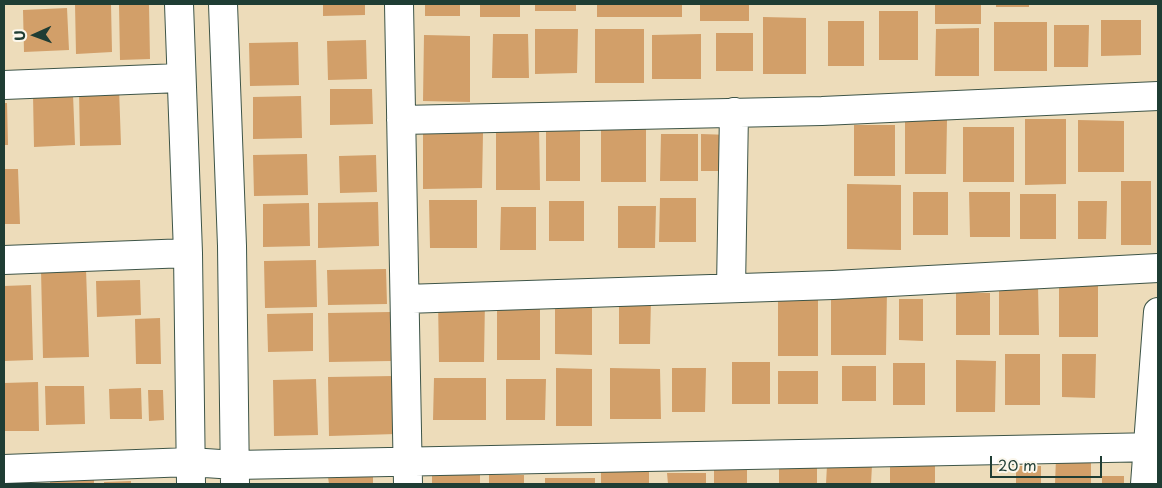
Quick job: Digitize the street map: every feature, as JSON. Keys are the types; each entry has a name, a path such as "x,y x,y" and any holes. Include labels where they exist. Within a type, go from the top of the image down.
{"street":[{"path":"179,4 180,78 188,253 191,473"},
{"path":"223,4 232,246 235,474"},
{"path":"399,4 408,472"},
{"path":"4,85 180,78"},
{"path":"401,120 822,111 1158,96"},
{"path":"731,288 734,112"},
{"path":"4,260 188,253"},
{"path":"405,298 731,288 1158,268"},
{"path":"1145,484 1153,447 1158,312"},
{"path":"4,469 235,474 408,472 1153,447"}],"building":[{"path":"75,4 111,4 112,52 76,54"},
{"path":"119,4 149,4 150,59 120,60"},
{"path":"323,4 365,4 365,15 323,16"},
{"path":"425,4 460,4 460,16 425,16"},
{"path":"480,4 520,4 520,17 480,17"},
{"path":"535,4 576,4 576,11 535,11"},
{"path":"597,4 682,4 682,17 597,17"},
{"path":"700,4 749,4 749,21 700,21"},
{"path":"935,4 981,4 981,24 935,24"},
{"path":"996,4 1029,4 1029,7 996,7"},
{"path":"67,8 69,50 24,52 23,10"},
{"path":"879,11 918,11 918,60 879,60"},
{"path":"763,17 806,18 806,74 763,74"},
{"path":"1101,20 1141,20 1141,55 1101,56"},
{"path":"828,21 864,21 864,66 828,66"},
{"path":"994,22 1047,22 1047,71 994,71"},
{"path":"1054,25 1089,25 1088,67 1054,67"},
{"path":"979,28 979,76 935,76 936,29"},
{"path":"535,29 578,29 577,73 535,74"},
{"path":"595,29 644,29 644,83 595,83"},
{"path":"716,33 753,33 753,71 716,71"},
{"path":"493,34 528,34 529,78 492,78"},
{"path":"701,34 701,79 652,79 652,35"},
{"path":"424,35 470,36 470,102 423,101"},
{"path":"366,40 367,79 328,80 327,41"},
{"path":"298,42 299,85 250,86 249,43"},
{"path":"119,88 121,145 80,146 79,89"},
{"path":"330,89 372,89 373,124 330,125"},
{"path":"73,94 75,145 34,147 33,95"},
{"path":"301,96 302,138 253,139 253,97"},
{"path":"4,103 7,103 8,145 4,145"},
{"path":"1025,119 1066,119 1066,184 1025,185"},
{"path":"905,120 947,120 946,174 905,174"},
{"path":"1078,120 1124,121 1124,172 1078,172"},
{"path":"496,125 539,126 540,190 496,190"},
{"path":"854,125 895,125 895,176 854,176"},
{"path":"963,127 1014,127 1014,182 963,182"},
{"path":"546,128 580,128 580,181 546,181"},
{"path":"601,128 646,129 646,182 601,182"},
{"path":"423,133 483,133 482,188 423,189"},
{"path":"661,134 698,134 698,181 660,181"},
{"path":"701,134 731,135 731,171 701,171"},
{"path":"307,154 308,195 254,196 253,155"},
{"path":"376,155 377,192 340,193 339,156"},
{"path":"4,169 18,169 20,224 4,224"},
{"path":"1121,181 1151,181 1151,245 1121,245"},
{"path":"847,184 901,185 901,250 847,249"},
{"path":"913,192 948,192 948,235 913,235"},
{"path":"969,192 1010,192 1010,237 970,237"},
{"path":"1020,194 1056,194 1056,239 1020,239"},
{"path":"660,198 696,198 696,242 659,242"},
{"path":"429,200 477,200 477,248 430,248"},
{"path":"549,201 584,201 584,241 549,241"},
{"path":"1078,201 1107,201 1106,239 1078,239"},
{"path":"378,202 379,246 318,248 318,203"},
{"path":"309,203 310,246 263,247 263,204"},
{"path":"618,206 656,206 655,248 618,248"},
{"path":"501,207 536,207 536,250 500,250"},
{"path":"316,260 317,307 265,308 264,261"},
{"path":"86,269 89,357 43,358 41,270"},
{"path":"386,269 387,304 328,305 327,270"},
{"path":"140,280 141,315 97,317 96,281"},
{"path":"1059,281 1098,282 1098,337 1059,337"},
{"path":"31,285 33,360 4,361 4,286"},
{"path":"999,285 1038,285 1039,335 999,335"},
{"path":"778,287 818,288 818,356 778,356"},
{"path":"831,289 887,289 886,355 831,355"},
{"path":"956,292 990,293 990,335 956,335"},
{"path":"555,296 592,297 592,355 555,354"},
{"path":"438,299 485,299 484,362 439,362"},
{"path":"619,299 651,299 650,344 619,344"},
{"path":"899,299 923,299 923,341 899,340"},
{"path":"497,302 540,302 540,360 497,360"},
{"path":"390,312 391,361 329,362 328,313"},
{"path":"313,313 313,351 268,352 267,314"},
{"path":"160,318 161,364 136,364 135,319"},
{"path":"1005,354 1040,354 1040,405 1005,405"},
{"path":"1062,354 1096,354 1095,398 1062,397"},
{"path":"956,360 996,361 995,412 956,412"},
{"path":"732,362 770,362 770,404 732,404"},
{"path":"893,363 925,363 925,405 893,405"},
{"path":"842,366 876,366 876,401 842,401"},
{"path":"556,368 592,369 592,426 556,426"},
{"path":"610,368 660,369 661,419 610,419"},
{"path":"672,368 706,368 705,412 672,412"},
{"path":"778,371 818,371 818,404 778,404"},
{"path":"394,376 396,434 329,436 328,377"},
{"path":"434,378 486,378 486,420 433,420"},
{"path":"316,379 318,435 274,436 273,380"},
{"path":"506,379 546,379 545,420 506,420"},
{"path":"38,382 39,431 4,431 4,383"},
{"path":"45,386 84,386 85,424 46,425"},
{"path":"141,388 142,419 110,419 109,389"},
{"path":"148,390 163,390 164,420 149,421"},
{"path":"1056,458 1091,458 1091,484 1055,484"},
{"path":"890,464 935,464 935,484 890,484"},
{"path":"480,465 480,484 432,484 432,466"},
{"path":"827,465 872,465 871,484 826,484"},
{"path":"1016,466 1041,466 1041,484 1016,484"},
{"path":"779,467 817,467 817,484 779,484"},
{"path":"714,469 747,469 747,484 714,484"},
{"path":"601,470 649,470 649,484 601,484"},
{"path":"667,473 706,473 706,484 668,484"},
{"path":"489,475 524,475 524,484 489,484"},
{"path":"373,476 373,484 329,484 328,477"},
{"path":"1102,476 1124,476 1124,484 1102,484"},
{"path":"545,478 595,478 595,484 545,484"},
{"path":"94,480 94,484 50,484 50,481"},
{"path":"131,481 131,484 104,484 104,482"}]}
